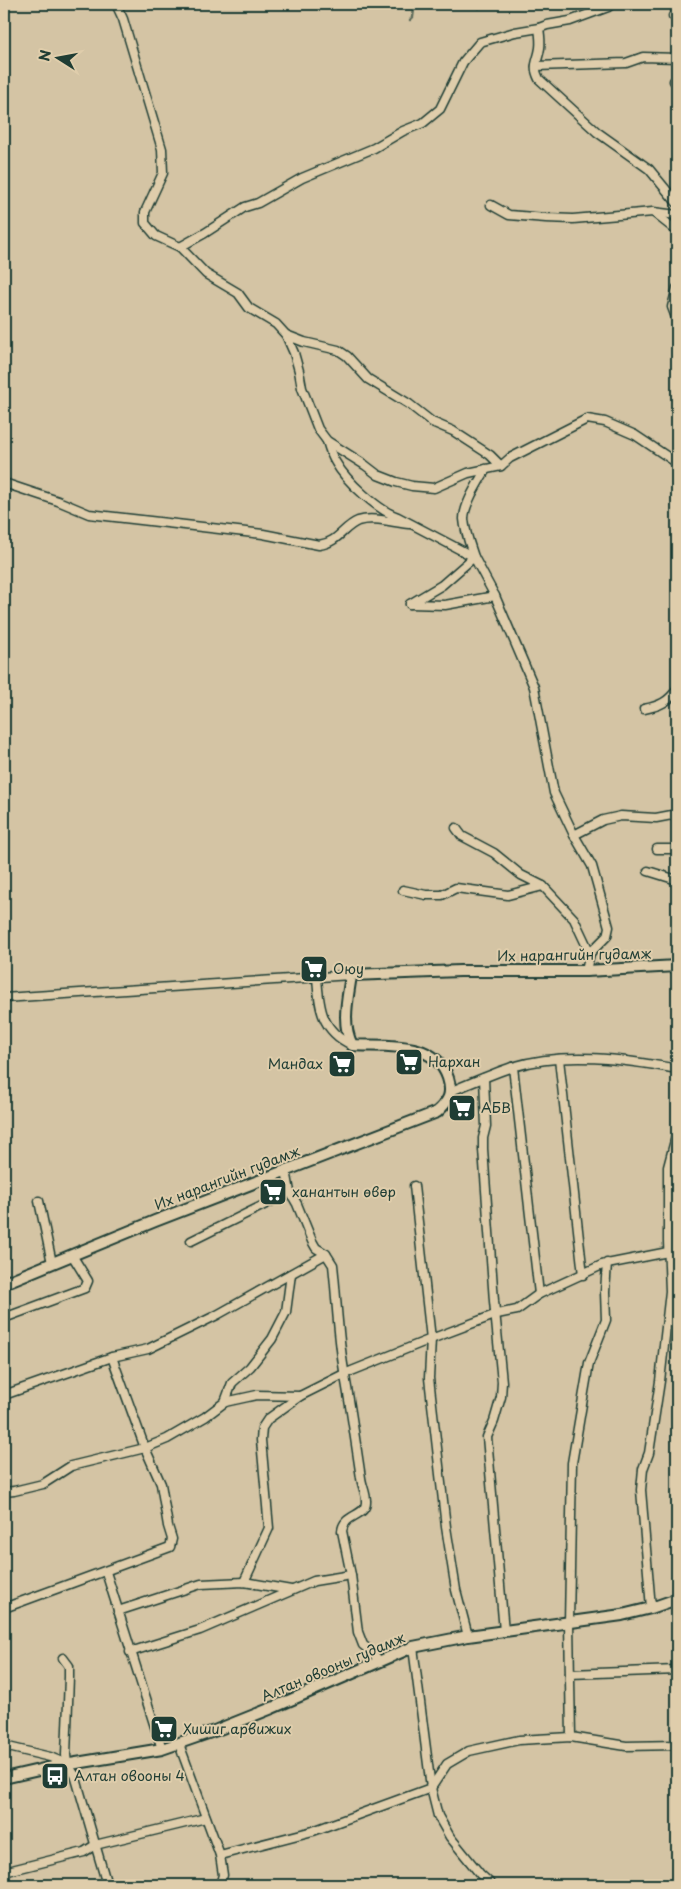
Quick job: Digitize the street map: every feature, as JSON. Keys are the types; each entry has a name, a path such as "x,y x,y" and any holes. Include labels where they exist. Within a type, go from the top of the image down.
{"main road":[{"name":"Их нарангийн гудамж","path":"351,975 460,970 586,971 677,966"},
{"path":"351,975 346,1012 347,1035 352,1045 413,1048 426,1052 436,1058 442,1065 451,1092"},
{"name":"Их нарангийн гудамж","path":"4,1282 437,1112 450,1098 451,1092"},
{"name":"Алтан овооны гудамж","path":"4,1778 67,1764 162,1749 179,1744 272,1708 379,1660 413,1647 468,1636 569,1623 651,1608 677,1599"}],"street":[{"path":"116,4 124,19 162,149 163,173 146,212 146,223 156,236 180,247 206,274 238,293 249,308 276,324 286,335 299,371 302,388 318,429 327,441 335,463 343,474 373,503 390,514 398,516 411,525 474,558"},
{"path":"180,247 245,207 272,196 302,178 374,148 403,130 424,123 440,109 463,62 480,42 539,28 547,24 570,21 612,4"},
{"path":"539,28 540,50 536,66 539,79 597,132 649,169 672,194 677,203"},
{"path":"536,66 626,63 643,56 677,58"},
{"path":"491,205 509,215 546,218 573,219 653,212 677,215"},
{"path":"653,212 677,231"},
{"path":"677,288 672,307 677,320"},
{"path":"286,335 304,342 338,350 347,356 368,379 409,404 432,422 452,431 490,456 501,466"},
{"path":"327,441 378,475 412,486 434,488 468,473 501,466 510,458 587,420 605,422 635,435 677,463"},
{"path":"486,469 472,496 464,518 468,538 474,558 495,596 534,687 554,794 592,866 609,927 607,936 590,953 586,971"},
{"path":"4,484 58,501 89,514 263,534 319,544 328,544 358,521 374,520 411,525"},
{"path":"474,558 442,585 410,604 445,605 495,596"},
{"path":"644,709 661,706 673,696 677,689"},
{"path":"574,835 603,820 621,816 656,818 677,814"},
{"path":"456,828 462,836 494,853 521,875 543,886 574,919 590,953"},
{"path":"657,849 677,849"},
{"path":"648,872 677,880"},
{"path":"403,890 426,895 442,895 456,888 508,895 543,886"},
{"path":"4,998 351,975"},
{"path":"317,977 321,1012 332,1032 339,1039 352,1045"},
{"path":"451,1092 513,1067 559,1059 622,1059 677,1068"},
{"path":"559,1059 583,1275"},
{"path":"513,1067 539,1294"},
{"path":"484,1078 486,1126 483,1149 502,1382 501,1397 487,1437 504,1631"},
{"path":"651,1608 641,1490 643,1469 649,1453 660,1381 670,1291 668,1167 677,1133"},
{"path":"286,1170 290,1192 297,1204 304,1224 316,1248 326,1254 333,1265 344,1374 366,1501 365,1508 361,1512 346,1519 342,1526 342,1531 351,1575 358,1632 363,1645 379,1660"},
{"path":"414,1186 431,1339 429,1378 446,1527 456,1590 468,1636"},
{"path":"191,1241 290,1192"},
{"path":"39,1201 52,1263"},
{"path":"244,1582 269,1528 261,1440 262,1428 268,1419 300,1396 344,1374 497,1314 517,1310 539,1294 607,1263 668,1252 677,1247"},
{"path":"4,1318 86,1288 88,1281 72,1254"},
{"path":"4,1395 112,1357 148,1349 216,1315 326,1254"},
{"path":"571,1737 569,1623 572,1463 589,1363 606,1320 607,1263"},
{"path":"225,1402 232,1383 250,1367 272,1339 286,1312 291,1274"},
{"path":"4,1608 170,1547 172,1539 161,1484 145,1448 112,1357"},
{"path":"4,1492 43,1484 71,1466 145,1448 167,1439 205,1417 225,1402 257,1395 300,1396"},
{"path":"106,1572 162,1749"},
{"path":"130,1652 200,1630 314,1581 351,1575"},
{"path":"118,1612 201,1584 244,1582 290,1590"},
{"path":"413,1647 431,1788 438,1816 450,1837 480,1874 492,1885"},
{"path":"63,1658 69,1666 70,1676 67,1764 75,1775 106,1885"},
{"path":"570,1674 677,1670"},
{"path":"220,1856 313,1831 431,1788 447,1764 469,1751 519,1740 571,1737 626,1746 677,1745"},
{"path":"179,1744 220,1856 223,1875 220,1885"},
{"path":"4,1746 50,1757 67,1764"},
{"path":"4,1872 84,1852 95,1845 206,1818"}],"waterway":[{"path":"410,20 413,17 417,4"},
{"path":"479,8 480,4"}],"place":[{"name":"Оюу","path":"314,969"},
{"name":"Нархан","path":"409,1062"},
{"name":"Мандах","path":"342,1064"},
{"name":"АБВ","path":"462,1108"},
{"name":"ханантын өвөр","path":"273,1192"},
{"name":"Хишиг арвижих","path":"164,1729"},
{"name":"Алтан овооны 4","path":"55,1776"}]}
